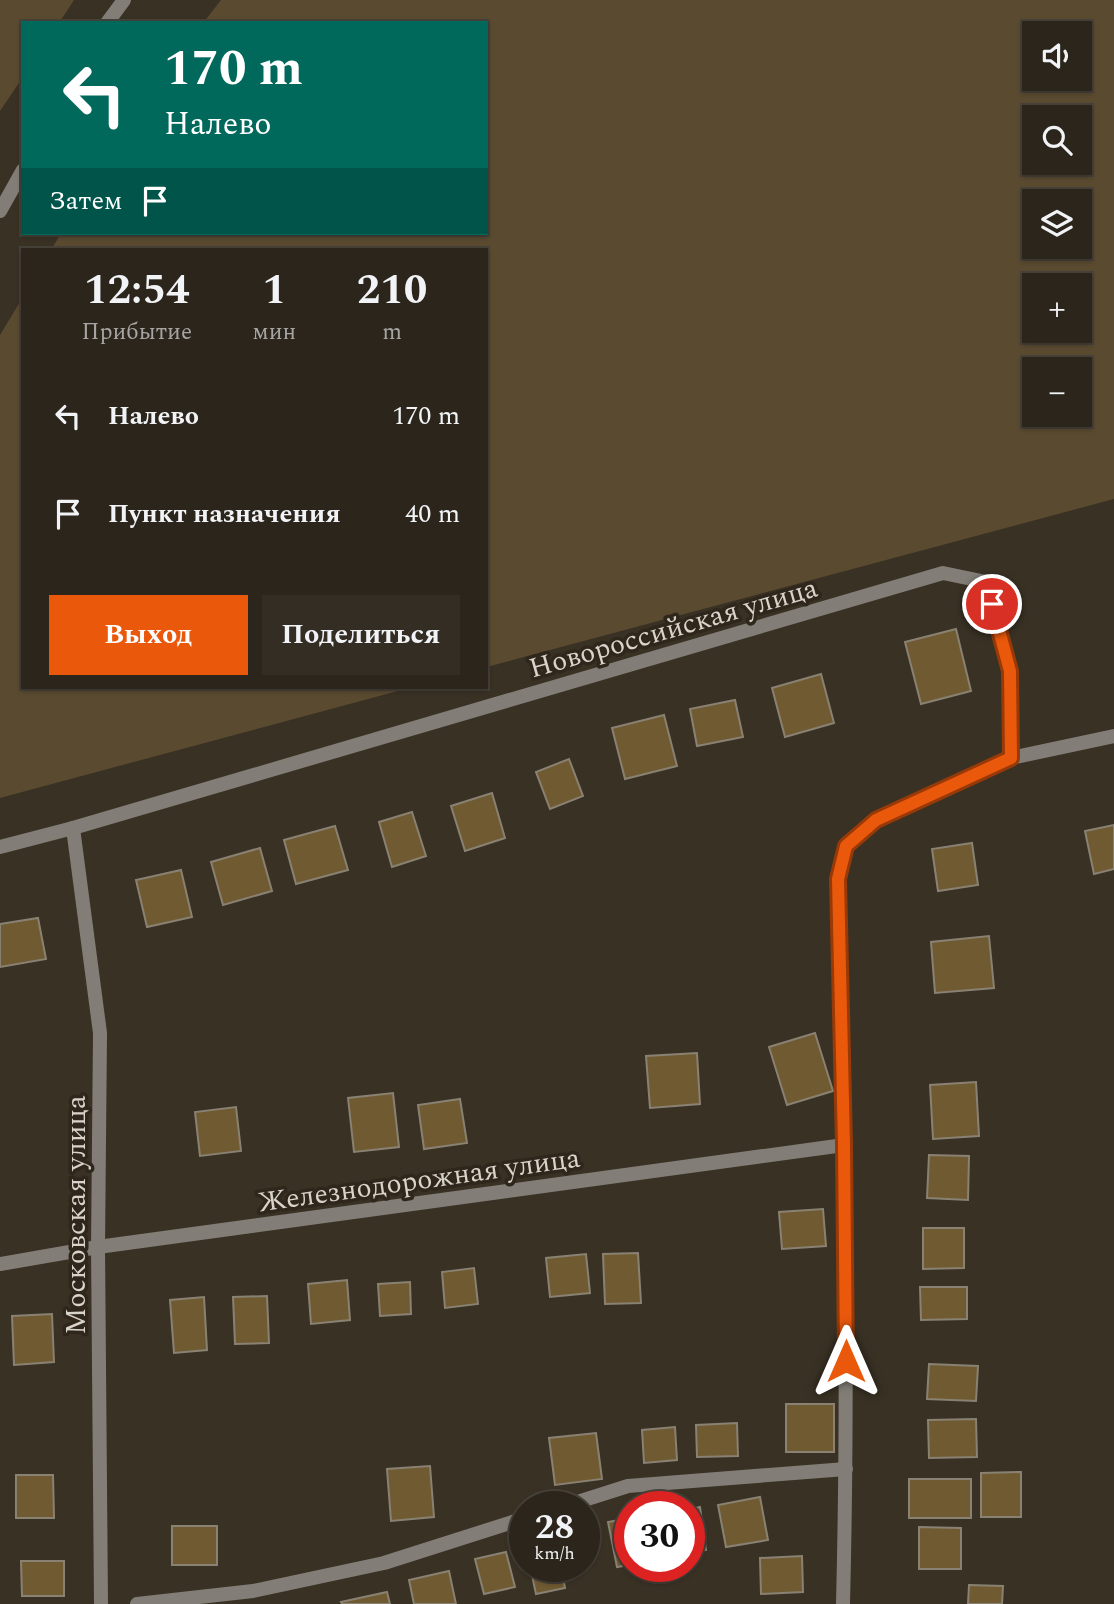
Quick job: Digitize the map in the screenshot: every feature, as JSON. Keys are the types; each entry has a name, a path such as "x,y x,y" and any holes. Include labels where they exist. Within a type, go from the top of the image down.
{"street":[{"path":"108,21 124,0"},
{"path":"0,211 21,174"},
{"name":"Новороссийская улица","path":"0,847 73,828 943,573 986,582 1010,671 1011,758"},
{"path":"843,1604 846,1469 844,1145 838,879 846,846 876,820 1011,758 1114,736"},
{"name":"Московская улица","path":"73,828 100,1033 98,1247 101,1604"},
{"name":"Железнодорожная улица","path":"0,1264 98,1247 844,1145"},
{"path":"600,1495 628,1486 846,1469"},
{"path":"138,1604 253,1591 384,1563 509,1523"}],"shaded area":[{"path":"0,0 74,0 60,21 21,21 21,80 0,111"},
{"path":"221,0 1114,0 1114,499 488,667 488,248 52,248 60,235 488,235 488,21 205,21"},
{"path":"21,300 21,689 405,689 0,798 0,335"}],"building":[{"path":"956,629 971,691 921,704 905,642"},
{"path":"821,674 834,723 785,737 772,688"},
{"path":"735,700 743,737 697,746 690,709"},
{"path":"664,715 677,766 625,779 612,728"},
{"path":"569,759 583,796 550,809 536,772"},
{"path":"492,793 505,838 465,851 451,806"},
{"path":"412,812 426,856 392,867 379,822"},
{"path":"1114,825 1114,869 1094,874 1085,831"},
{"path":"335,826 348,870 296,884 284,840"},
{"path":"972,843 978,885 938,891 932,849"},
{"path":"260,848 272,891 223,905 211,862"},
{"path":"181,870 192,917 147,927 136,880"},
{"path":"38,918 46,959 0,967 0,924"},
{"path":"989,936 994,988 935,993 931,942"},
{"path":"815,1033 833,1091 787,1105 769,1047"},
{"path":"697,1053 700,1104 650,1108 646,1056"},
{"path":"976,1082 979,1136 933,1139 930,1085"},
{"path":"393,1093 399,1147 354,1152 348,1098"},
{"path":"460,1099 467,1143 424,1149 418,1105"},
{"path":"236,1107 241,1151 200,1156 195,1112"},
{"path":"929,1155 969,1156 968,1200 927,1198"},
{"path":"823,1209 826,1246 782,1249 779,1212"},
{"path":"923,1228 964,1228 964,1268 923,1269"},
{"path":"638,1253 641,1303 605,1304 603,1254"},
{"path":"586,1254 590,1293 550,1297 546,1258"},
{"path":"474,1268 478,1304 445,1308 442,1272"},
{"path":"347,1280 350,1320 311,1324 308,1284"},
{"path":"410,1282 411,1314 380,1316 378,1284"},
{"path":"920,1287 967,1287 967,1319 921,1320"},
{"path":"267,1296 269,1343 235,1344 233,1297"},
{"path":"204,1297 207,1350 174,1353 170,1300"},
{"path":"52,1314 54,1362 14,1365 12,1316"},
{"path":"929,1364 978,1366 976,1401 927,1399"},
{"path":"786,1404 834,1404 834,1452 786,1452"},
{"path":"976,1419 977,1457 929,1458 928,1420"},
{"path":"737,1423 738,1456 697,1457 696,1425"},
{"path":"675,1427 677,1460 644,1463 642,1430"},
{"path":"596,1433 602,1479 555,1485 549,1438"},
{"path":"430,1466 434,1517 391,1521 387,1469"},
{"path":"1021,1472 1021,1517 981,1517 981,1473"},
{"path":"16,1475 53,1475 54,1518 16,1518"},
{"path":"909,1479 971,1479 971,1518 909,1518"},
{"path":"760,1497 768,1540 726,1547 718,1505"},
{"path":"614,1521 614,1552 608,1522"},
{"path":"172,1526 217,1526 217,1565 172,1565"},
{"path":"919,1527 961,1528 961,1569 919,1569"},
{"path":"506,1552 509,1582 514,1582 515,1587 484,1594 475,1559"},
{"path":"802,1556 803,1592 761,1594 760,1558"},
{"path":"21,1561 64,1561 64,1596 22,1596"},
{"path":"449,1571 456,1604 414,1604 409,1580"},
{"path":"533,1582 564,1582 565,1588 536,1594"},
{"path":"969,1585 1003,1586 1002,1604 968,1604"},
{"path":"387,1592 390,1604 341,1602"}],"route":[{"path":"846,1361 838,879 846,846 876,820 1011,758 1010,671 992,604"}]}
